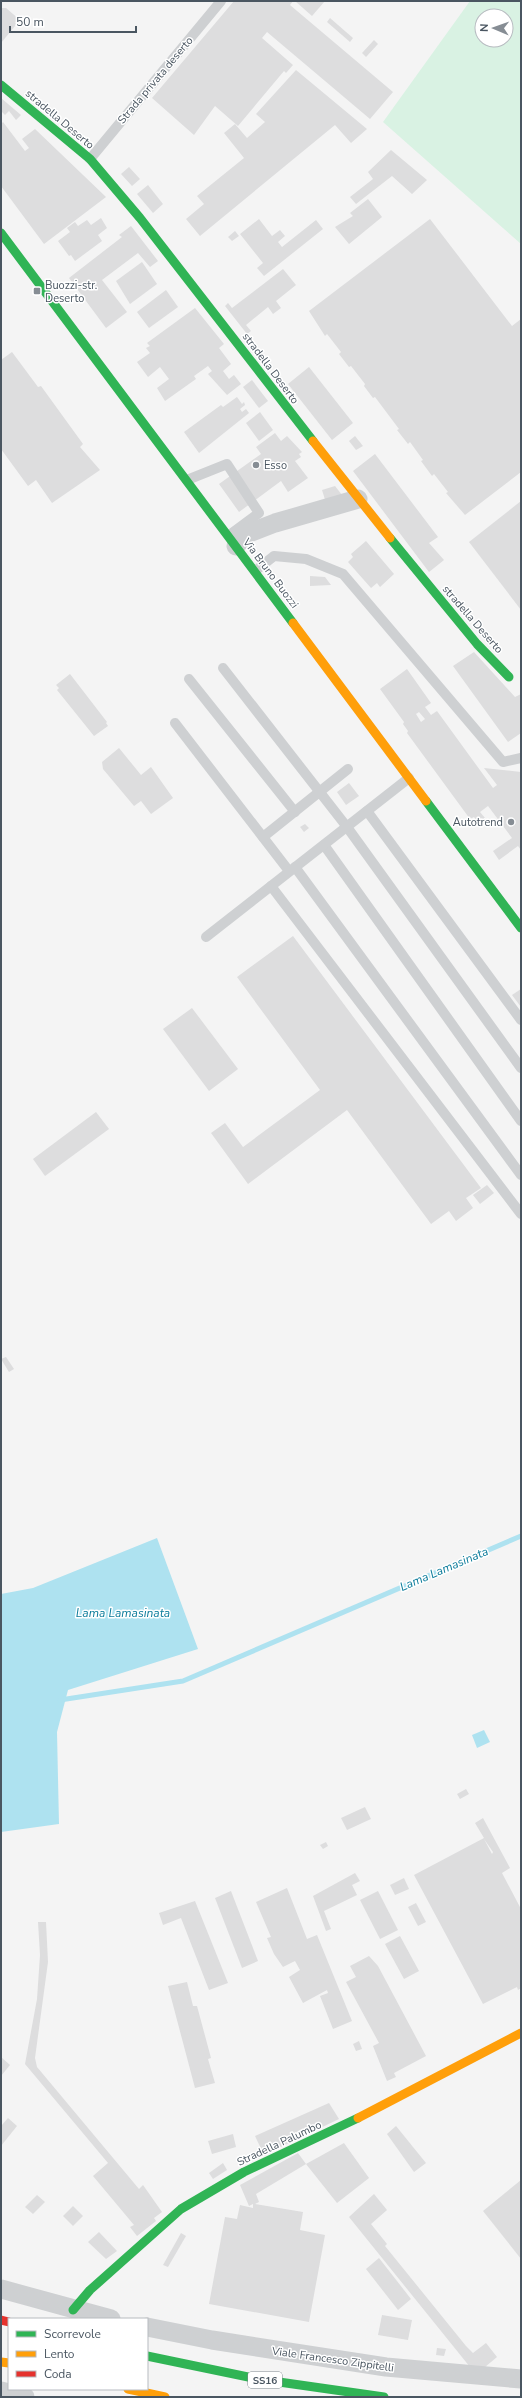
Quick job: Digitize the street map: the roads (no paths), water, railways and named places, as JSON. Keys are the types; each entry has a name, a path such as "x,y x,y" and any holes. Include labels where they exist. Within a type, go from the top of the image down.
{"main road":[{"name":"stradella Deserto","path":"1,85 90,159 186,276 358,499 477,644 509,677"},
{"name":"Via Bruno Buozzi","path":"2,235 187,480 521,928"},
{"name":"Stradella Palumbo","path":"73,2310 90,2290 180,2209 244,2172 348,2123 521,2033"},
{"name":"SS16","path":"148,2356 258,2379 384,2397"},
{"path":"133,2390 165,2397"}],"street":[{"path":"232,541 275,523 358,499"},
{"path":"1,2289 73,2310 107,2318"},
{"name":"Viale Francesco Zippitelli","path":"148,2327 220,2341 386,2367 521,2380"},
{"path":"1,2391 25,2397"}],"lane":[{"name":"Strada privata deserto","path":"90,159 221,1"},
{"path":"187,480 227,464 259,513 232,541"},
{"path":"255,571 274,556 306,559 343,574 503,762 521,758"},
{"path":"224,668 347,827 521,1068"},
{"path":"509,677 521,679"},
{"path":"189,680 295,812"},
{"path":"175,723 263,837 292,869 521,1175"},
{"path":"263,837 348,769"},
{"path":"206,937 409,778"},
{"path":"367,811 521,1020"},
{"path":"324,845 521,1121"},
{"path":"271,886 521,1214"}],"water":[{"name":"Lama Lamasinata","path":"157,1538 198,1649 68,1690 57,1732 59,1824 1,1832 1,1594 33,1588"},
{"path":"484,1730 490,1742 477,1748 472,1735"}],"waterway":[{"name":"Lama Lamasinata","path":"60,1700 183,1681 521,1536"}],"place":[{"name":"Buozzi-str. Deserto","path":"37,291"},
{"name":"Esso","path":"256,465"},
{"name":"Autotrend","path":"511,822"}]}
